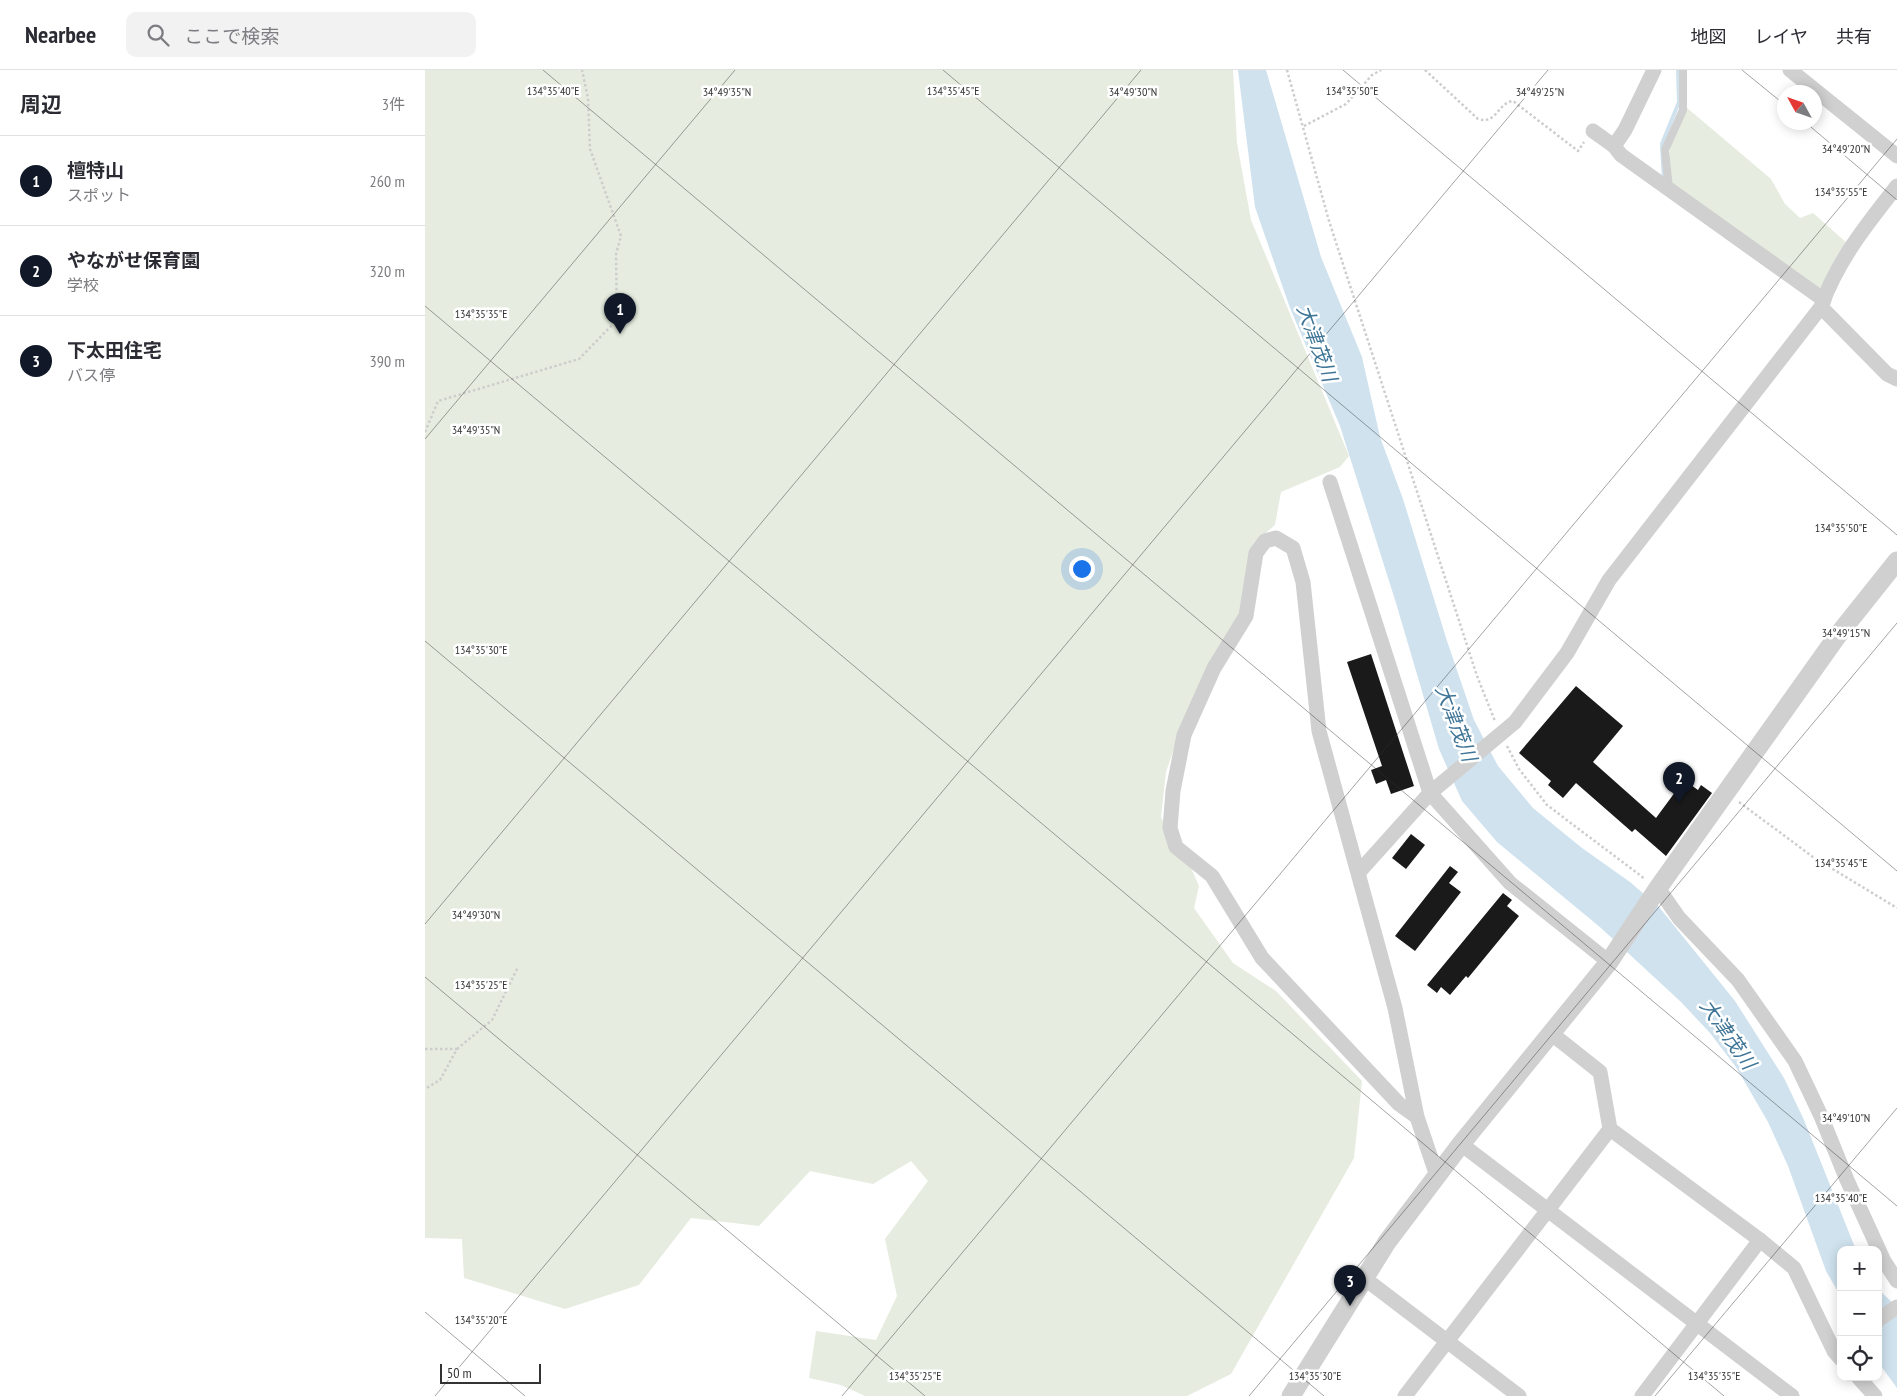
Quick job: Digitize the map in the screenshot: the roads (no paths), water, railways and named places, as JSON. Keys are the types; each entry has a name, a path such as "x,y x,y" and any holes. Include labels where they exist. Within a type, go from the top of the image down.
{"street":[{"path":"1613,146 1625,130 1654,70"},
{"path":"1790,70 1897,156"},
{"path":"1593,131 1613,146 1621,155 1823,304 1887,374 1897,379"},
{"path":"1359,872 1431,793 1515,722 1567,652 1609,580 1823,304 1840,266 1862,229 1897,186"},
{"path":"1330,482 1431,793 1510,883 1609,962"},
{"path":"1417,1117 1399,1104 1262,958 1212,876 1176,846 1170,828 1173,791 1184,735 1214,668 1246,616 1256,553 1265,541 1276,538 1293,548 1303,582 1319,731 1395,1008 1417,1117 1437,1176"},
{"path":"1291,1396 1387,1242 1461,1144 1609,962 1658,888 1726,792 1839,635 1897,561"},
{"path":"1658,888 1679,918 1738,980 1795,1061 1884,1261 1897,1281"},
{"path":"1552,1034 1600,1072 1610,1129 1760,1240 1794,1268 1837,1348"},
{"path":"1405,1396 1446,1340 1610,1129"},
{"path":"1461,1144 1792,1396"},
{"path":"1642,1396 1760,1240"},
{"path":"1364,1278 1519,1396"},
{"path":"1882,1317 1897,1307"},
{"path":"1862,1381 1875,1396"}],"lane":[{"path":"1664,186 1665,150 1683,110 1683,70"}],"water":[{"name":"大津茂川","path":"1238,70 1266,70 1321,257 1362,357 1380,437 1403,499 1447,641 1474,720 1498,766 1533,808 1582,848 1630,882 1659,907 1735,1001 1784,1078 1804,1120 1854,1246 1837,1246 1837,1290 1826,1271 1788,1166 1768,1122 1736,1067 1710,1033 1681,1002 1601,928 1497,842 1462,801 1439,749 1396,603 1340,426 1290,308 1255,207"},
{"path":"1882,1293 1897,1307 1897,1388 1882,1367"}],"waterway":[{"path":"1664,181 1662,144 1679,102 1678,70"}],"place":[{"name":"檀特山","path":"620,334"},
{"name":"やながせ保育園","path":"1679,803"},
{"name":"下太田住宅","path":"1350,1306"}]}
